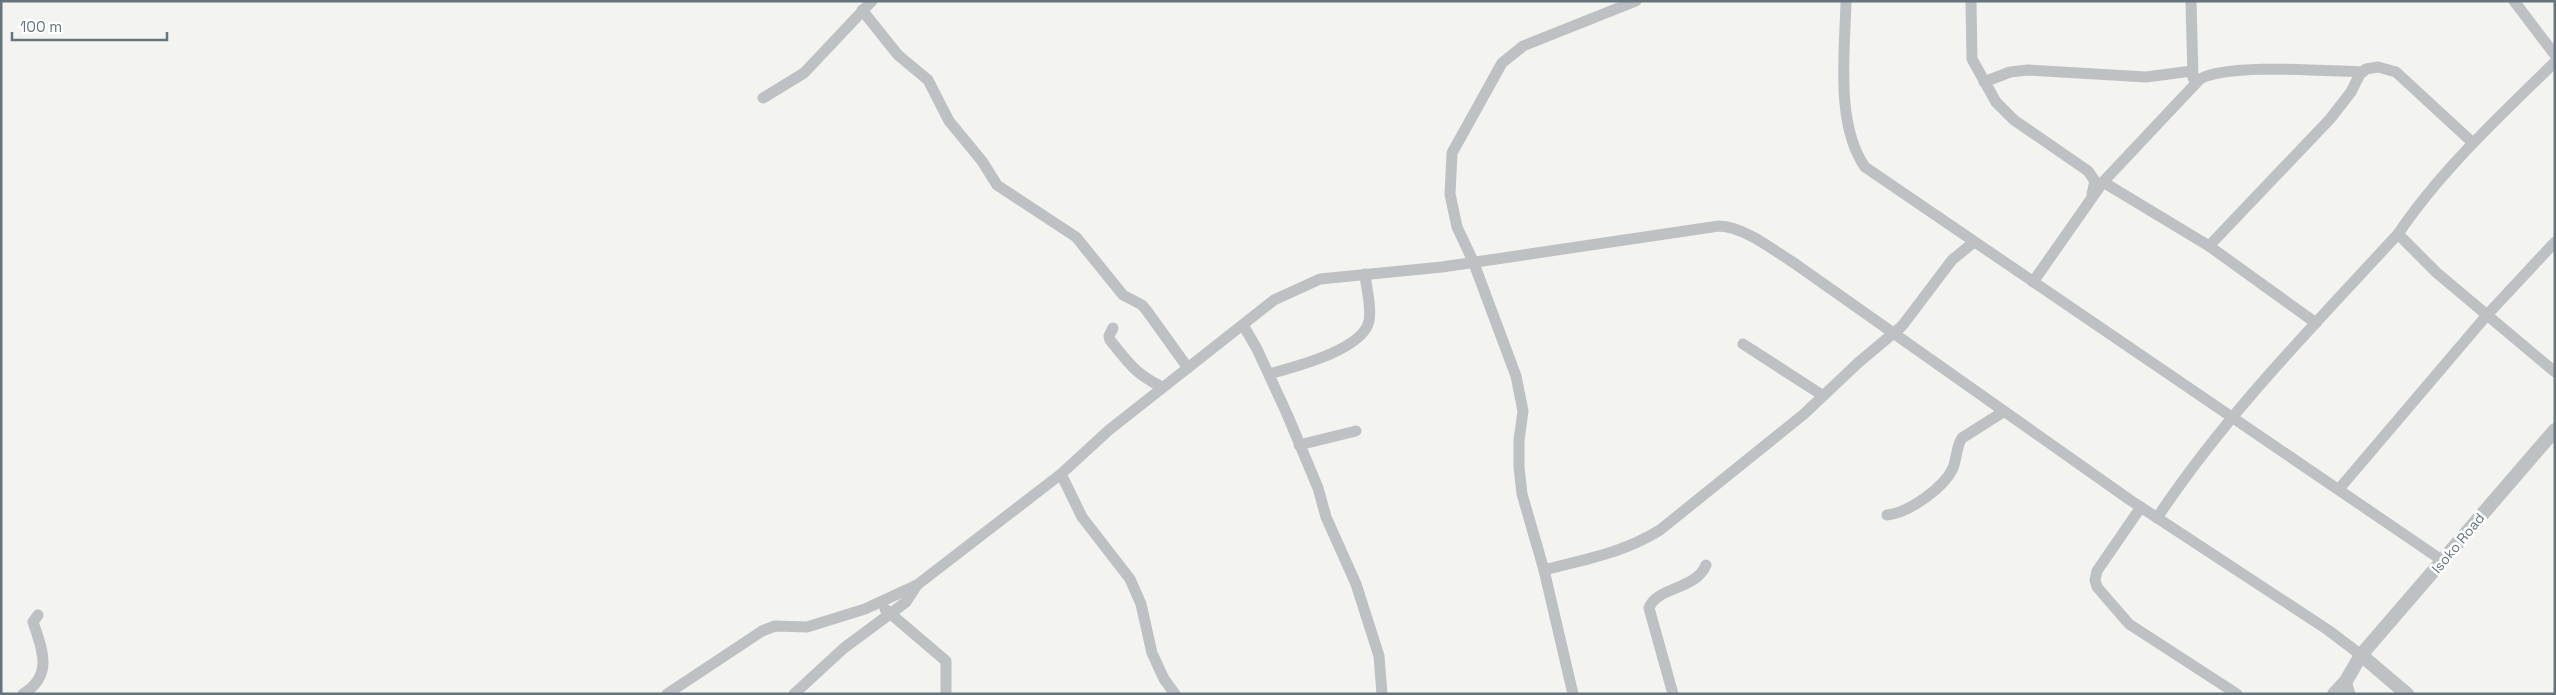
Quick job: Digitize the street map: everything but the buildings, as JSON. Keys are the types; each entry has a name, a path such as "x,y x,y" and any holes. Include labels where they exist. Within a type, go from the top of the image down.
{"street":[{"path":"763,98 804,73 872,1"},
{"path":"1573,694 1560,646 1544,570 1522,494 1519,449 1523,411 1516,376 1474,261 1457,227 1452,211 1450,158 1502,63 1523,46 1636,1"},
{"path":"1846,1 1845,93 1849,136 1856,154 1865,167 1884,182 2443,561"},
{"path":"1971,1 1971,52 1984,82 2004,112 2088,171 2095,181 2090,198"},
{"path":"2191,1 2192,71 2194,84"},
{"path":"2514,1 2555,55"},
{"path":"862,10 898,55 928,80 949,121 982,161 997,184 1076,237 1124,295 1147,311 1188,368"},
{"path":"2157,518 2182,480 2231,417 2398,234 2412,213 2473,143 2555,62"},
{"path":"2033,282 2103,182 2200,78 2215,72 2248,70 2363,72 2378,67 2396,72 2473,143"},
{"path":"1984,82 2010,72 2028,70 2146,77 2192,71"},
{"path":"2209,246 2330,119 2363,72"},
{"path":"2103,182 2209,246 2316,323"},
{"path":"667,694 762,631 775,626 807,626 880,603 917,585 1061,474 1109,430 1162,387 1274,300 1292,291 1320,279 1442,267 1727,226 1749,236 1794,263 2003,412 2157,518 2328,630 2407,694"},
{"path":"2398,234 2437,273 2555,372"},
{"path":"1544,570 1616,552 1637,544 1660,530 1804,414 1822,395 1912,316 1952,260 1974,242"},
{"path":"2339,489 2487,315 2555,242"},
{"path":"1269,374 1335,352 1362,335 1369,321 1365,274"},
{"path":"1243,325 1269,374 1318,488 1326,517 1356,584 1372,628 1379,656 1382,694"},
{"path":"1113,328 1109,336 1110,340 1129,365 1137,373 1162,387"},
{"path":"1743,344 1822,395"},
{"path":"1887,514 1906,510 1933,490 1952,468 1962,438 2003,412"},
{"name":"Isoko Road","path":"2334,694 2348,687 2361,655 2555,430"},
{"path":"1299,445 1356,431"},
{"path":"1061,474 1082,517 1130,579 1141,604 1152,653 1164,678 1175,694"},
{"path":"2141,507 2097,572 2095,580 2097,588 2129,624 2237,694"},
{"path":"1673,694 1649,608 1657,598 1697,578 1706,565"},
{"path":"794,694 844,648 906,602 917,585"},
{"path":"880,603 888,614 946,661 946,694"},
{"path":"22,694 38,678 43,667 42,644 33,622 38,615"}]}
